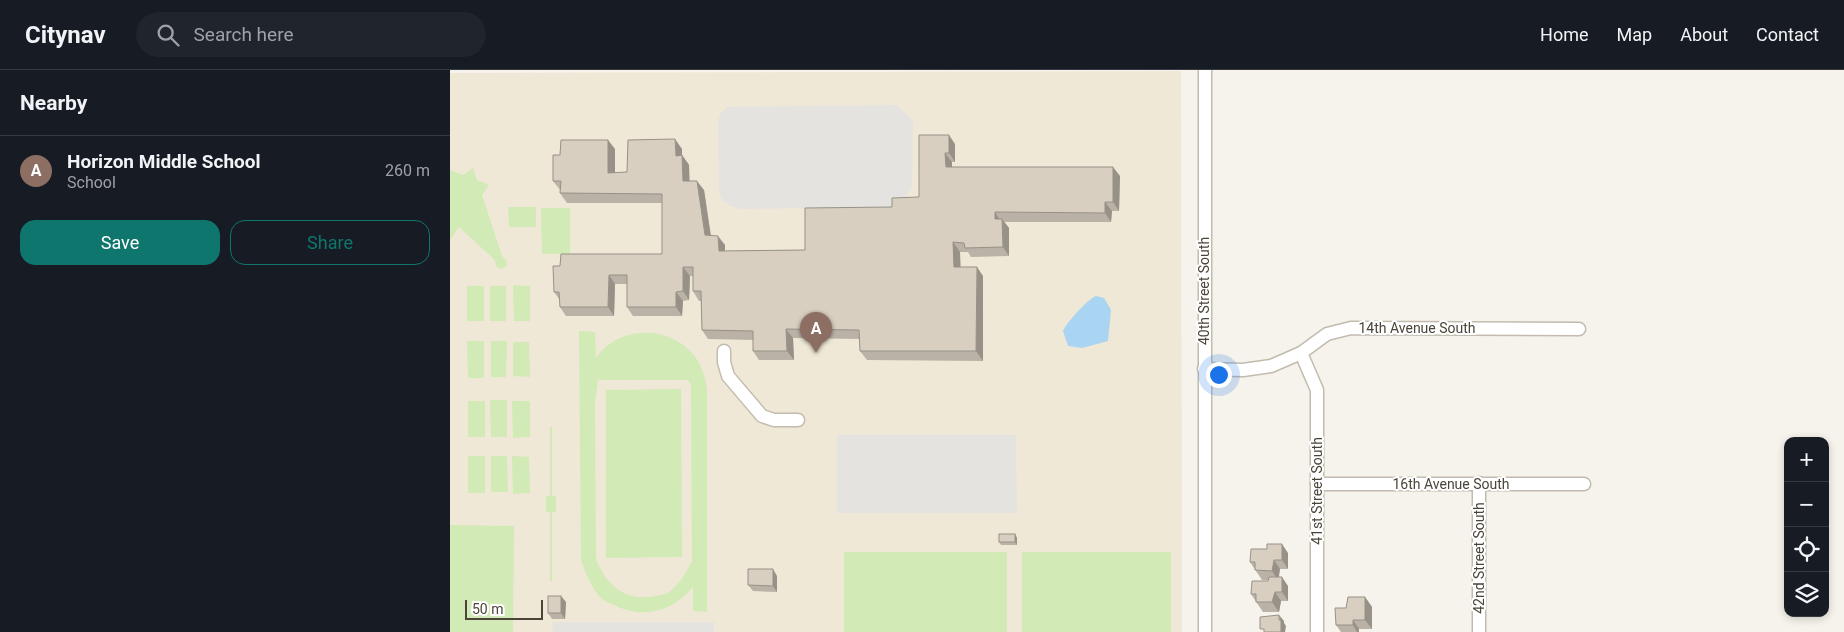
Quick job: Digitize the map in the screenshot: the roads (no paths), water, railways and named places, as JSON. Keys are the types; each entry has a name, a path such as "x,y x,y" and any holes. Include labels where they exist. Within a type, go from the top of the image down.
{"street":[{"name":"40th Street South","path":"1205,70 1205,632"},
{"name":"14th Avenue South","path":"1204,369 1244,370 1271,366 1301,353 1327,334 1351,328 1579,329"},
{"path":"724,351 724,362 728,376 762,416 774,420 798,420"},
{"name":"41st Street South","path":"1301,353 1317,390 1317,632"},
{"name":"42nd Street South","path":"1479,483 1479,632"},
{"name":"16th Avenue South","path":"1317,484 1584,484"}],"water":[{"path":"1096,296 1104,298 1111,310 1108,341 1082,348 1068,346 1063,331 1065,327 1083,306"}],"place":[{"name":"Horizon Middle School","path":"816,353"}]}
